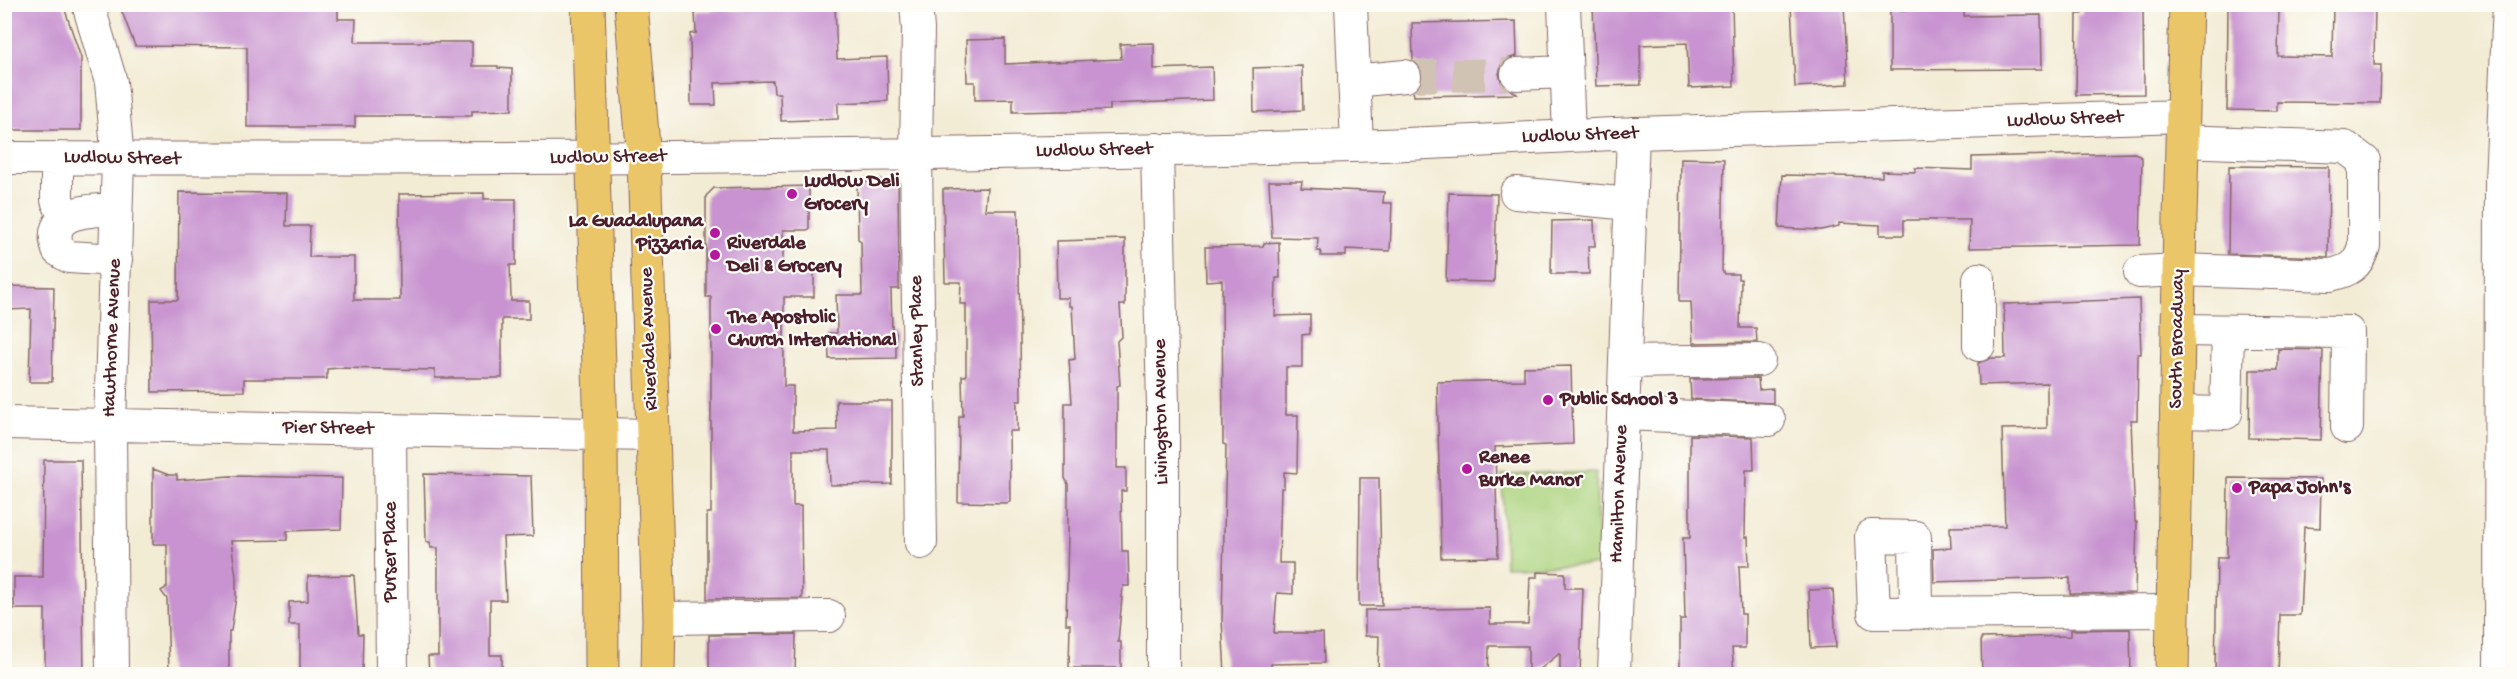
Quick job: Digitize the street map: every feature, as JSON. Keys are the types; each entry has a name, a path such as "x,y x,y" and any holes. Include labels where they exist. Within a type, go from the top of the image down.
{"main road":[{"path":"588,4 601,434 602,675"},
{"name":"Riverdale Avenue","path":"631,4 644,158 659,618 658,675"},
{"name":"South Broadway","path":"2172,675 2186,4"}],"street":[{"name":"Hawthorne Avenue","path":"88,4 111,82 118,160 110,425 112,675"},
{"name":"Stanley Place","path":"916,4 921,543"},
{"path":"1351,4 1357,145"},
{"path":"1563,4 1569,136"},
{"path":"2500,675 2501,181 2509,4"},
{"path":"1517,74 1566,72"},
{"path":"1354,81 1405,76"},
{"name":"Ludlow Street","path":"4,158 118,160 644,158 1357,145 1633,133 2183,128 2345,147 2364,161 2364,246 2362,255 2349,271 2311,276 2179,270"},
{"name":"Hamilton Avenue","path":"1614,675 1633,133"},
{"name":"Livingston Avenue","path":"1156,149 1163,406 1163,675"},
{"path":"57,158 57,200 65,218"},
{"path":"1516,193 1630,204"},
{"path":"116,209 77,212 65,218 58,227 55,240 58,250 69,257 116,260"},
{"path":"2140,272 2179,270"},
{"path":"1979,279 1979,345"},
{"path":"2178,330 2348,332 2347,427"},
{"path":"2176,412 2226,413 2228,331"},
{"path":"1625,362 1759,360"},
{"path":"1623,414 1769,420"},
{"name":"Pier Street","path":"4,423 652,435"},
{"name":"Purser Place","path":"390,430 392,675"},
{"path":"1916,612 2173,610"},
{"path":"659,618 829,616"}],"green space":[{"path":"1596,472 1599,565 1505,567 1502,475"}],"building":[{"path":"4,4 63,4 81,58 81,130 4,130"},
{"path":"119,4 338,4 338,19 356,19 355,42 472,42 472,66 498,66 498,68 512,69 512,110 472,111 472,116 355,116 355,127 247,127 247,47 135,46"},
{"path":"769,4 835,5 837,59 887,57 888,101 838,103 838,119 781,121 780,93 774,93 773,81 715,83 716,105 691,105 690,34 696,33 695,11 769,9"},
{"path":"1593,4 1732,4 1734,86 1689,88 1687,43 1640,45 1641,85 1596,86"},
{"path":"1791,4 1844,4 1848,84 1795,87"},
{"path":"2083,4 2143,4 2144,94 2076,95 2077,14 2082,14"},
{"path":"2333,4 2375,4 2374,65 2381,65 2380,103 2277,102 2277,111 2227,110 2228,6 2279,7 2278,56 2332,57"},
{"path":"1890,10 1964,10 1964,16 2041,15 2042,69 1890,70"},
{"path":"1516,21 1517,56 1507,59 1501,65 1499,74 1502,84 1517,94 1414,96 1413,91 1422,83 1423,75 1420,66 1413,60 1412,23"},
{"path":"1005,39 1005,64 1121,59 1120,44 1154,43 1154,69 1212,67 1213,100 1110,104 1110,110 1013,112 1013,99 975,100 975,82 967,82 966,40"},
{"path":"1302,66 1303,110 1254,112 1253,68"},
{"path":"2135,153 2142,158 2140,245 1969,248 1970,220 1904,220 1904,235 1880,235 1880,225 1839,223 1839,226 1821,230 1779,228 1782,175 1882,177 1882,171 1915,172 1915,168 1972,170 1972,157"},
{"path":"1681,158 1724,159 1722,270 1724,274 1738,274 1738,279 1741,279 1740,328 1756,328 1757,342 1693,343 1691,302 1679,302"},
{"path":"2229,166 2329,167 2328,257 2228,254"},
{"path":"881,179 885,183 898,181 899,289 891,289 892,332 896,332 896,358 829,359 828,333 837,333 836,295 862,295 857,184"},
{"path":"1269,181 1302,181 1301,188 1384,192 1383,203 1392,203 1390,251 1346,249 1346,256 1321,256 1321,251 1317,251 1318,238 1272,237"},
{"path":"809,186 809,230 783,230 783,270 814,270 814,297 784,297 784,386 793,386 793,431 837,430 836,401 892,401 892,484 830,485 829,450 793,450 793,506 801,506 802,598 707,599 707,513 711,513 711,297 706,297 706,196 714,188"},
{"path":"987,188 985,210 1018,210 1021,401 1017,401 1017,431 1009,431 1010,501 1007,503 958,502 959,416 963,416 962,376 966,376 966,304 960,304 961,282 945,282 943,189"},
{"path":"179,192 287,193 286,226 310,226 309,257 354,257 354,300 400,300 399,194 484,193 484,199 516,199 516,265 510,265 511,301 529,301 529,319 502,319 502,378 435,378 435,370 340,368 327,369 327,379 244,379 244,391 152,392 151,300 178,300"},
{"path":"1449,193 1497,194 1494,282 1446,281"},
{"path":"1594,220 1595,246 1588,246 1589,274 1551,274 1552,221"},
{"path":"1125,239 1125,305 1120,305 1122,336 1117,341 1120,385 1117,386 1117,468 1126,468 1126,491 1121,491 1122,551 1128,551 1129,586 1123,586 1118,642 1121,642 1121,668 1069,668 1070,624 1066,624 1068,484 1065,478 1065,403 1072,403 1069,360 1075,359 1072,306 1069,306 1069,298 1057,298 1056,241"},
{"path":"1279,242 1280,278 1276,278 1275,316 1310,315 1310,334 1302,335 1302,367 1286,367 1286,415 1298,415 1297,473 1284,472 1284,488 1281,488 1279,563 1293,563 1293,594 1277,593 1274,633 1323,633 1324,663 1271,664 1271,675 1225,675 1222,619 1226,445 1223,444 1222,280 1206,281 1205,247 1263,246 1264,243"},
{"path":"4,286 54,287 52,382 29,382 31,309 4,310"},
{"path":"2139,299 2141,354 2138,354 2137,420 2131,420 2135,522 2137,522 2135,593 2070,594 2070,578 1934,582 1933,549 1951,548 1950,527 2005,526 2002,429 2047,428 2047,383 1979,385 1978,363 1991,358 2005,358 2004,304"},
{"path":"2278,349 2323,350 2321,440 2249,438 2250,370 2278,370"},
{"name":"Renee Burke Manor","path":"1571,366 1573,444 1495,447 1498,557 1441,558 1437,382 1524,380 1524,367"},
{"path":"1758,378 1759,390 1773,389 1773,403 1691,399 1690,379"},
{"path":"1690,435 1753,437 1754,470 1746,470 1745,537 1748,537 1749,566 1739,566 1741,614 1745,614 1745,648 1732,648 1734,675 1680,675 1680,619 1685,619 1683,538 1690,538"},
{"path":"44,460 81,460 84,675 45,675 45,609 14,609 14,577 43,577"},
{"path":"153,469 169,475 177,475 177,480 230,476 342,478 341,529 287,531 287,540 231,541 236,597 231,631 229,631 229,675 169,675 167,599 161,591 167,587 167,544 153,544"},
{"path":"424,474 531,476 533,536 503,537 506,600 490,600 490,655 502,655 502,675 429,675 428,656 438,656 438,548 431,548 430,542 426,542"},
{"path":"1360,478 1379,478 1382,606 1359,606"},
{"path":"2228,478 2321,479 2320,528 2304,527 2300,615 2280,615 2278,675 2215,675 2217,558 2227,558"},
{"path":"1537,572 1565,573 1565,588 1583,588 1580,675 1560,675 1560,653 1533,675 1528,675 1528,646 1489,646 1488,675 1378,675 1379,636 1365,636 1365,610 1490,608 1490,624 1528,624 1530,577 1537,577"},
{"path":"354,575 358,634 363,634 362,675 300,675 300,625 289,625 289,602 308,601 308,576"},
{"path":"1833,589 1836,647 1811,648 1809,590"},
{"path":"2130,629 2131,675 1982,675 1981,638 2071,636 2071,630"},
{"path":"796,634 795,675 709,675 709,635"}],"tunnel":[{"path":"1405,76 1517,74"}],"place":[{"name":"Ludlow Deli Grocery","path":"792,194"},
{"name":"La Guadalupana Pizzaria","path":"715,233"},
{"name":"Riverdale Deli & Grocery","path":"715,255"},
{"name":"The Apostolic Church International","path":"716,329"},
{"name":"Public School 3","path":"1548,400"},
{"name":"Renee Burke Manor","path":"1467,469"},
{"name":"Papa John's","path":"2237,488"}]}
